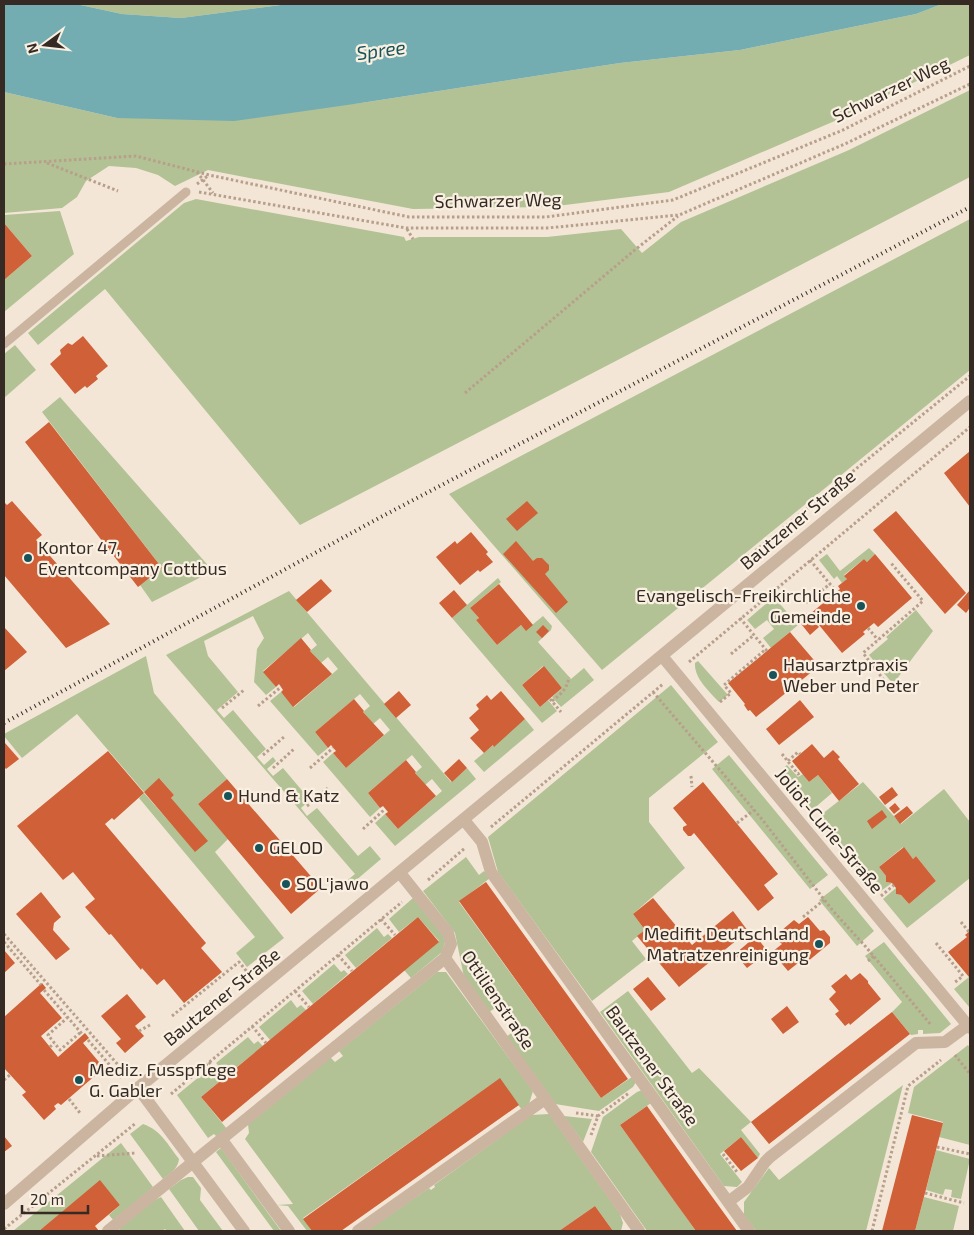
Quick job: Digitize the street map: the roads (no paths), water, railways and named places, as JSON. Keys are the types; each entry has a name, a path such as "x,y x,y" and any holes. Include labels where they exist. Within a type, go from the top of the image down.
{"street":[{"name":"Bautzener Straße","path":"4,1204 138,1088 970,401"},
{"name":"Joliot-Curie-Straße","path":"662,656 969,1026"},
{"name":"Bautzener Straße","path":"464,820 482,842 491,872 749,1231"},
{"name":"Ottilienstraße","path":"400,873 448,933 451,944 445,958 637,1230"},
{"path":"108,1231 445,958"},
{"path":"728,1202 748,1187 770,1157 916,1044 945,1042 969,1026"},
{"path":"138,1088 244,1231"},
{"path":"358,1231 544,1099"},
{"path":"222,1140 289,1231"}],"lane":[{"path":"4,344 186,192"}],"water":[{"name":"Spree","path":"4,4 76,4 122,14 181,18 288,4 942,4 916,14 740,50 620,63 234,121 117,118 4,92"}],"railway":[{"path":"4,723 379,518 970,207"}],"place":[{"name":"Kontor 47, Eventcompany Cottbus","path":"28,558"},
{"name":"Evangelisch-Freikirchliche Gemeinde","path":"861,606"},
{"name":"Hausarztpraxis Weber und Peter","path":"773,675"},
{"name":"Hund & Katz","path":"228,796"},
{"name":"GELOD","path":"259,848"},
{"name":"SOL'jawo","path":"286,884"},
{"name":"Medifit Deutschland Matratzenreinigung","path":"819,944"},
{"name":"Mediz. Fusspflege G. Gabler","path":"79,1080"}]}
